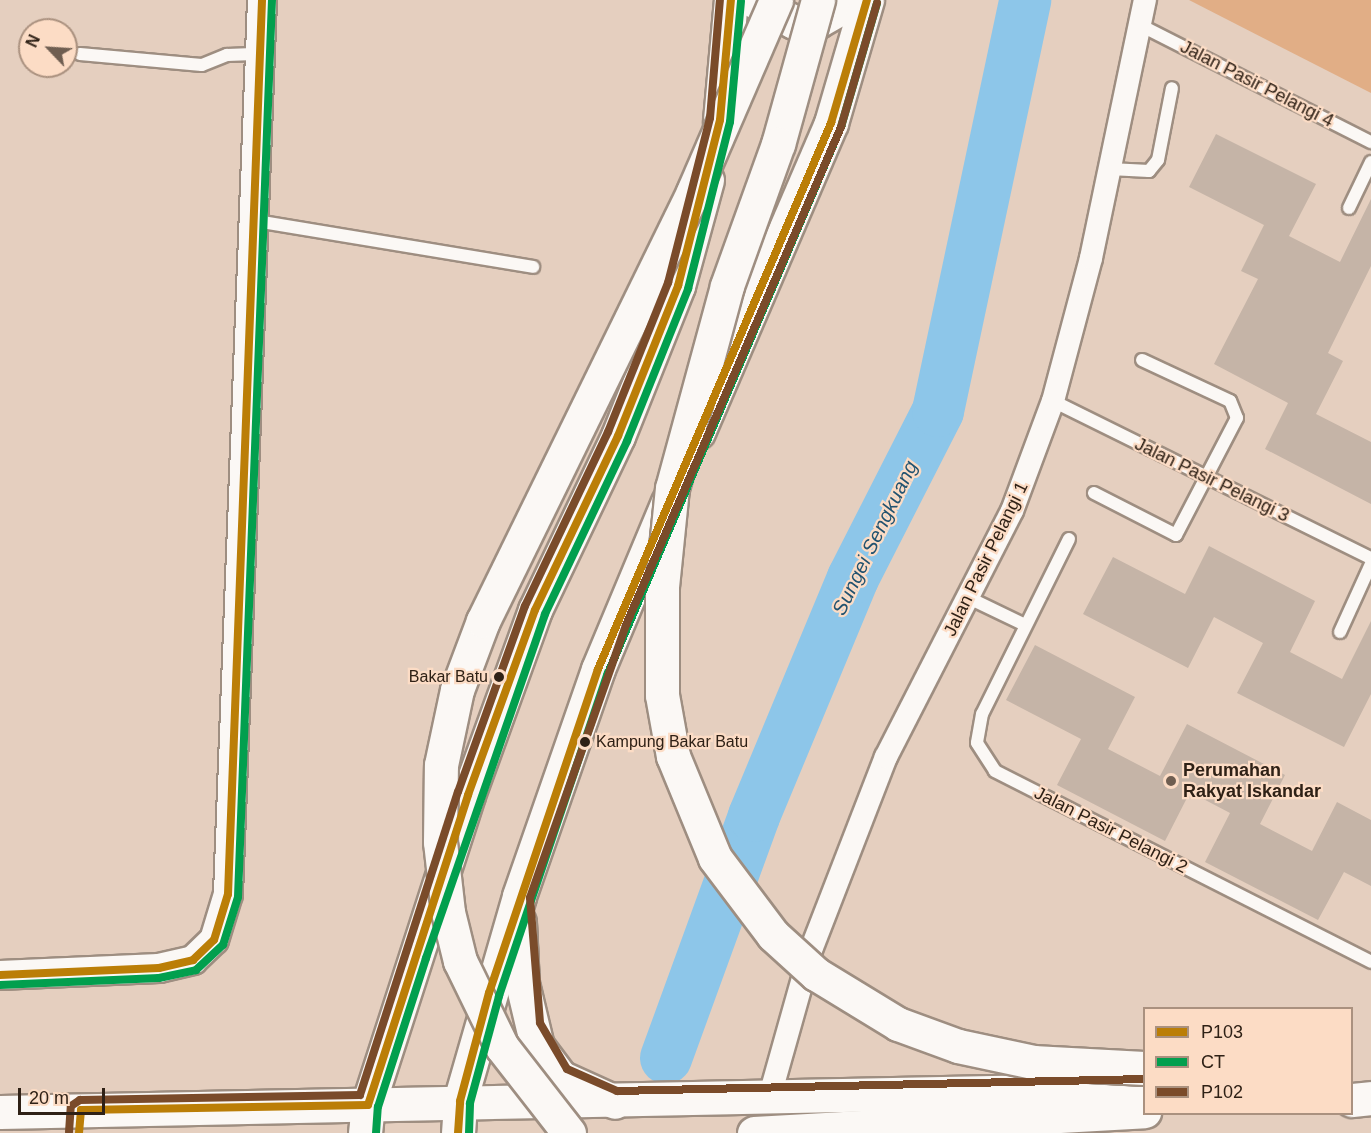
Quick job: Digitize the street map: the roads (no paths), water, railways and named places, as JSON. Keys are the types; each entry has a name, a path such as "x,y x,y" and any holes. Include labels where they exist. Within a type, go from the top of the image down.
{"main road":[{"path":"366,1119 468,795 535,610 618,436 678,286 720,120 731,0"},
{"path":"752,0 794,22 818,21 855,0"},
{"path":"569,1133 502,1047 460,960 440,842 441,765 457,690 483,621 688,202 776,0"},
{"path":"818,0 778,144 724,297 672,488 662,588 662,695 673,756 715,858 773,935 816,974 898,1024 958,1046 1033,1062 1143,1068"},
{"path":"459,1133 460,1101 519,896 616,621 831,123 867,0"},
{"path":"519,896 522,982 537,1046 560,1077 615,1102"},
{"path":"0,1112 80,1121 366,1119 460,1101 731,1100 1143,1089"},
{"path":"754,1133 1143,1111"}],"street":[{"path":"0,975 159,968 193,960 214,940 228,894 256,221 262,0"},
{"name":"Jalan Pasir Pelangi 1","path":"769,1099 811,950 886,757 1012,511 1053,401 1110,169 1142,26 1145,0"}],"lane":[{"name":"Jalan Pasir Pelangi 4","path":"1142,26 1371,142"},
{"path":"80,54 202,65 227,55 260,54"},
{"path":"1110,169 1149,171 1158,160 1172,88"},
{"path":"1349,208 1371,162"},
{"path":"256,221 533,267"},
{"path":"1094,493 1176,535 1236,418 1230,401 1142,360"},
{"name":"Jalan Pasir Pelangi 3","path":"1053,401 1371,558"},
{"name":"Jalan Pasir Pelangi 2","path":"1069,539 982,714 977,743 994,771 1371,962"},
{"path":"1340,632 1371,564"},
{"path":"969,598 1025,625"}],"waterway":[{"name":"Sungei Sengkuang","path":"666,1058 754,816 853,578 938,411 1025,0"}],"place":[{"name":"Bakar Batu","path":"499,677"},
{"name":"Kampung Bakar Batu","path":"585,742"},
{"name":"Perumahan Rakyat Iskandar","path":"1171,781"}]}
